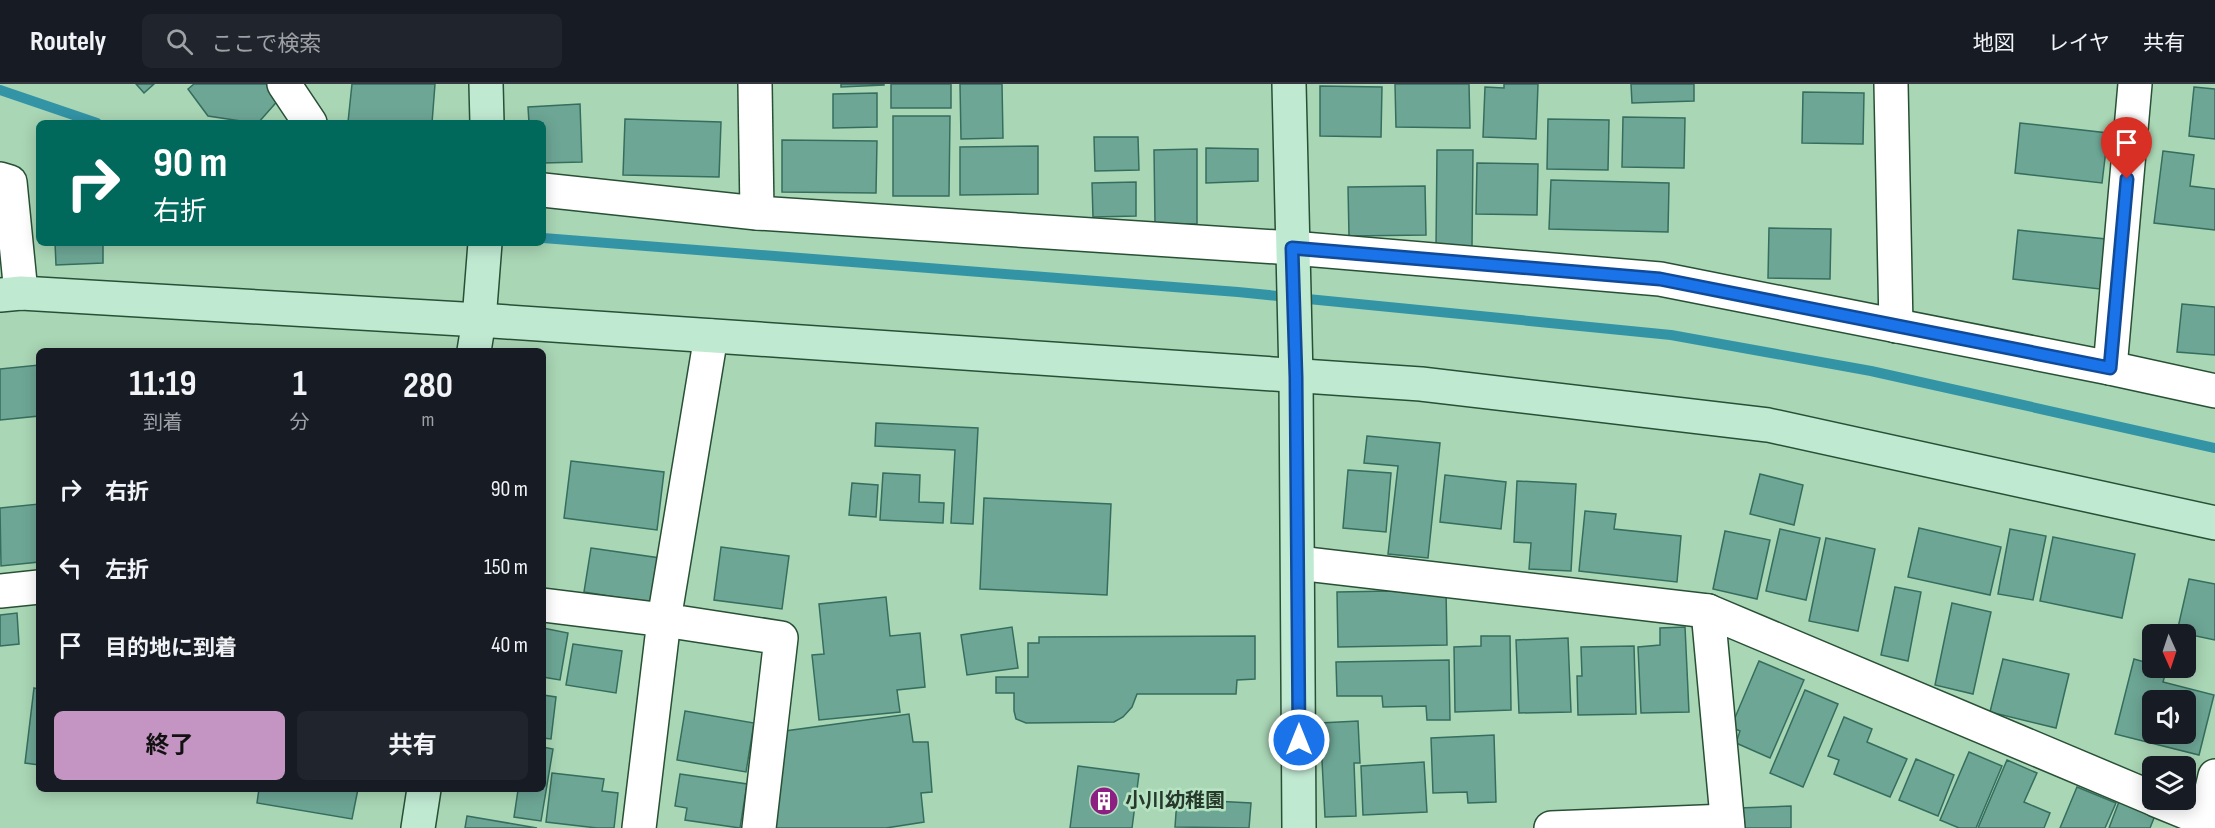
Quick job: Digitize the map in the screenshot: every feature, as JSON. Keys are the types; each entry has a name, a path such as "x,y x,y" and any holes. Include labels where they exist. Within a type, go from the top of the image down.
{"street":[{"path":"284,84 308,120"},
{"path":"486,84 487,120"},
{"path":"755,84 757,213"},
{"path":"1290,84 1296,377 1299,828"},
{"path":"1891,84 1896,326"},
{"path":"2110,368 2135,84"},
{"path":"0,179 10,182 11,294 476,335 711,336 1421,384 1768,425 2215,523"},
{"path":"546,190 757,213 1660,279 2215,391"},
{"path":"476,335 485,246"},
{"path":"639,828 664,620 711,336"},
{"path":"1298,563 1707,611 2142,794"},
{"path":"0,591 36,586"},
{"path":"546,605 781,638 759,828"},
{"path":"1551,828 1728,824 1707,611"},
{"path":"2176,810 2204,824 2215,776"},
{"path":"418,828 424,792"}],"building":[{"path":"136,84 154,84 144,93"},
{"path":"194,84 269,84 281,97 261,120 234,120 208,116 188,89"},
{"path":"352,84 435,84 432,120 348,120"},
{"path":"841,84 884,84 884,85 841,87"},
{"path":"891,84 951,84 951,108 891,108"},
{"path":"960,84 1002,84 1003,138 961,139"},
{"path":"1395,84 1469,84 1470,128 1396,127"},
{"path":"1504,84 1538,84 1536,139 1483,137 1485,87 1504,88"},
{"path":"1631,84 1694,84 1694,101 1632,103"},
{"path":"1320,86 1382,87 1381,137 1320,136"},
{"path":"2194,87 2215,89 2215,139 2189,136"},
{"path":"1803,92 1864,93 1863,144 1802,143"},
{"path":"877,93 877,127 833,128 833,94"},
{"path":"580,104 582,162 546,163 546,120 529,120 528,107"},
{"path":"893,116 950,116 949,196 893,196"},
{"path":"1623,117 1685,118 1684,168 1622,167"},
{"path":"625,119 721,122 719,177 623,175"},
{"path":"1548,119 1609,120 1608,170 1547,169"},
{"path":"2020,123 2108,133 2102,183 2015,173"},
{"path":"1094,137 1138,137 1139,170 1095,171"},
{"path":"782,140 877,141 876,193 782,192"},
{"path":"1038,146 1038,194 960,195 960,147"},
{"path":"1206,148 1258,149 1258,181 1206,183"},
{"path":"1197,149 1197,224 1155,224 1154,150"},
{"path":"1437,150 1473,150 1472,246 1436,246"},
{"path":"2163,151 2194,155 2190,186 2215,189 2215,230 2154,223"},
{"path":"1477,163 1538,164 1537,215 1476,214"},
{"path":"1551,180 1669,183 1668,232 1549,229"},
{"path":"1136,182 1136,216 1093,217 1092,183"},
{"path":"1425,186 1426,235 1349,236 1348,187"},
{"path":"1769,228 1831,229 1830,279 1768,278"},
{"path":"2018,230 2106,239 2100,289 2013,279"},
{"path":"55,246 103,246 103,263 56,265"},
{"path":"2182,304 2215,307 2215,355 2177,352"},
{"path":"36,365 36,416 0,420 0,369"},
{"path":"876,423 978,428 973,524 951,523 955,450 875,446"},
{"path":"1367,436 1440,443 1428,558 1388,554 1398,466 1364,463"},
{"path":"571,461 664,472 657,530 564,518"},
{"path":"1348,470 1391,473 1386,532 1343,528"},
{"path":"883,473 920,475 919,502 944,503 943,523 880,520"},
{"path":"1760,474 1803,485 1794,525 1750,514"},
{"path":"1445,475 1506,482 1501,529 1440,522"},
{"path":"1517,481 1576,484 1571,571 1529,569 1531,543 1514,542"},
{"path":"852,483 878,485 876,517 849,515"},
{"path":"984,498 1111,504 1107,595 980,589"},
{"path":"36,504 36,562 1,566 0,508"},
{"path":"1585,511 1616,514 1614,529 1681,536 1677,582 1579,571"},
{"path":"1919,528 2001,547 1990,595 1908,577"},
{"path":"1780,529 1820,538 1806,600 1766,591"},
{"path":"2010,529 2046,536 2033,600 1998,594"},
{"path":"1725,531 1770,540 1757,599 1713,589"},
{"path":"2053,537 2135,554 2122,618 2040,601"},
{"path":"1826,538 1875,549 1858,631 1809,621"},
{"path":"721,547 789,556 782,609 714,600"},
{"path":"591,548 660,558 653,603 584,592"},
{"path":"2189,579 2215,584 2215,640 2196,636 2196,624 2179,624"},
{"path":"1895,587 1921,592 1908,661 1881,655"},
{"path":"1446,590 1447,645 1338,647 1337,592"},
{"path":"886,597 890,636 920,633 925,687 897,690 900,712 819,720 812,655 824,654 819,604"},
{"path":"1952,603 1991,612 1973,694 1935,685"},
{"path":"17,613 19,644 0,646 0,615"},
{"path":"1012,627 1018,668 967,675 961,635"},
{"path":"1685,627 1689,712 1641,713 1638,647 1660,645 1660,628"},
{"path":"546,629 568,633 560,680 546,678"},
{"path":"1255,636 1255,679 1237,680 1236,694 1137,694 1132,707 1123,717 1114,722 1026,723 1016,719 1014,693 996,693 996,677 1028,677 1028,643 1039,643 1039,637"},
{"path":"1481,636 1510,636 1511,710 1455,712 1454,647 1481,646"},
{"path":"1568,638 1571,712 1519,713 1516,640"},
{"path":"573,644 622,651 616,693 566,685"},
{"path":"1634,646 1636,714 1578,715 1577,676 1582,676 1581,647"},
{"path":"2003,659 2069,674 2056,728 1990,712"},
{"path":"2134,659 2142,661 2142,678 2164,678 2163,682 2194,690 2142,690 2142,741 2115,734"},
{"path":"1449,660 1450,720 1427,720 1426,706 1383,707 1382,696 1337,696 1336,662"},
{"path":"1759,661 1804,680 1770,758 1736,743 1740,731 1731,727"},
{"path":"34,688 36,688 36,765 25,763"},
{"path":"1805,690 1838,704 1803,787 1770,773"},
{"path":"2196,690 2214,695 2199,755 2155,744 2196,744"},
{"path":"546,695 556,697 551,739 546,738"},
{"path":"685,711 754,723 746,772 677,760"},
{"path":"909,714 913,742 928,742 932,792 921,793 924,822 886,828 770,828 785,731"},
{"path":"1844,717 1872,729 1867,742 1907,759 1890,797 1834,774 1839,760 1828,756"},
{"path":"1358,721 1360,763 1354,763 1356,816 1325,817 1320,723"},
{"path":"1494,735 1496,802 1468,803 1467,792 1433,793 1431,738"},
{"path":"546,748 553,749 546,791"},
{"path":"1969,752 2002,766 1976,828 1959,828 1940,820"},
{"path":"1916,759 1954,775 1938,816 1899,800"},
{"path":"2007,760 2037,773 2024,802 2050,813 2044,828 1978,828"},
{"path":"1424,762 1427,812 1363,815 1361,766"},
{"name":"小川幼稚園","path":"1078,766 1139,774 1132,828 1070,828"},
{"path":"552,773 604,779 602,791 618,793 614,828 546,822"},
{"path":"680,774 747,784 740,828 685,820 687,808 675,806"},
{"path":"2077,787 2116,803 2105,828 2060,828"},
{"path":"259,792 357,792 352,819 257,803"},
{"path":"518,792 546,792 541,821 514,817"},
{"path":"1177,799 1251,803 1249,828 1175,827"},
{"path":"2120,799 2142,808 2142,810 2156,813 2150,828 2109,828"},
{"path":"1791,806 1791,828 1739,828 1739,808"},
{"path":"467,816 537,828 465,828"}],"waterway":[{"path":"0,90 88,120"},
{"path":"546,238 1238,292 1671,335 1871,371 2215,448"}],"place":[{"name":"小川幼稚園","path":"1104,801"}],"route":[{"path":"1299,740 1296,377 1292,248 1660,279 2110,368 2127,179"}]}
